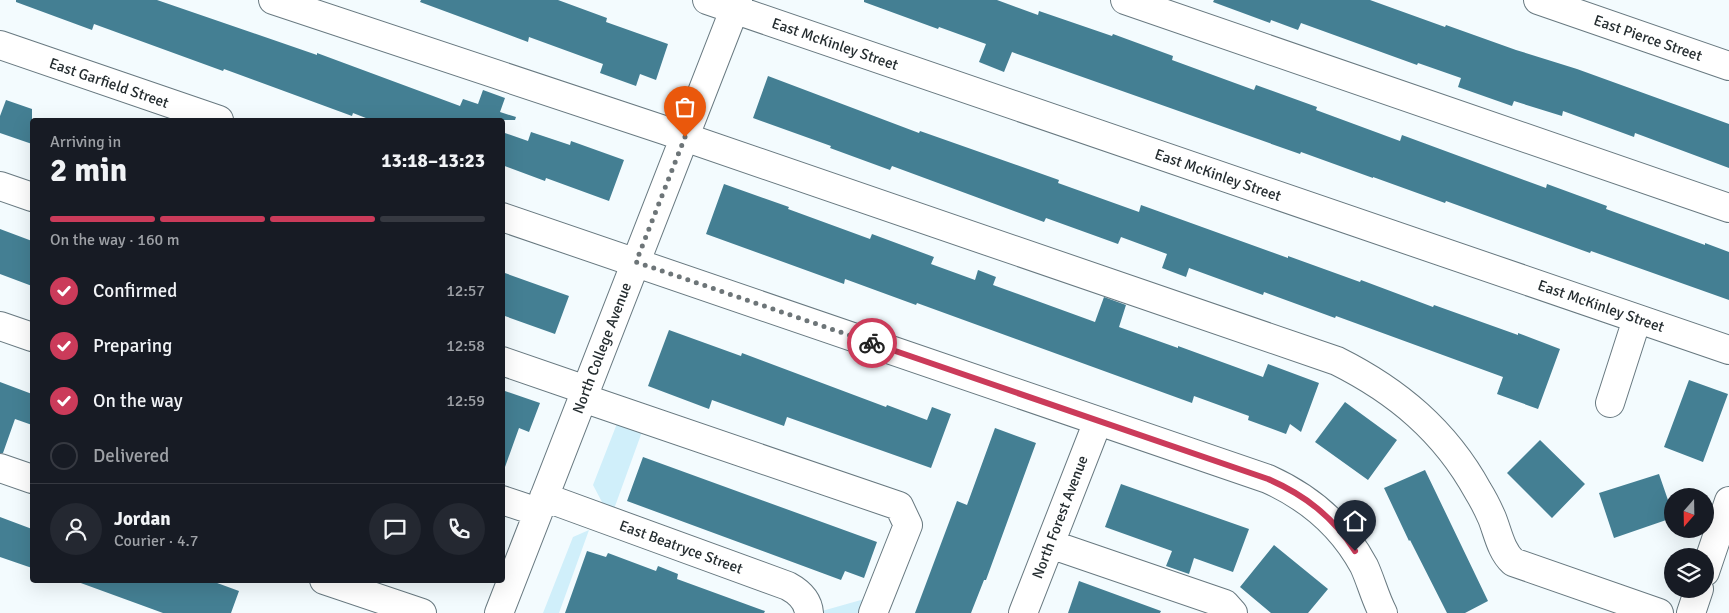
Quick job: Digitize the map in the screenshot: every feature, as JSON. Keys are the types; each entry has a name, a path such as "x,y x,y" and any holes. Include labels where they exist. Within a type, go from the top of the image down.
{"street":[{"path":"273,0 685,137 1337,361 1360,373 1397,397 1424,420 1445,442 1463,466 1478,491 1492,518 1504,552 1513,562 1659,613"},
{"name":"East McKinley Street","path":"707,0 736,5 1729,350"},
{"path":"1124,0 1729,208"},
{"name":"East Pierce Street","path":"1538,0 1729,66"},
{"name":"North College Avenue","path":"499,613 736,5"},
{"name":"East Garfield Street","path":"0,45 213,118"},
{"path":"0,186 30,197"},
{"path":"505,218 1268,479 1302,496 1318,508 1345,535 1364,568 1383,613"},
{"path":"1610,403 1637,318"},
{"path":"0,326 30,336"},
{"path":"505,362 584,394 899,506 908,526 873,613"},
{"name":"North Forest Avenue","path":"1023,613 1098,420"},
{"path":"0,468 30,478"},
{"name":"East Beatryce Street","path":"505,500 541,504 788,586 801,594 809,610"},
{"path":"1713,548 1729,501"},
{"path":"1050,544 1225,604 1233,613"},
{"path":"333,583 422,613"},
{"path":"1691,613 1696,598"}],"shaded area":[{"path":"618,421 643,429 614,509 603,504 593,485"},
{"path":"589,530 559,613 543,613 573,537"},
{"path":"868,598 862,613 823,613 822,611"}],"building":[{"path":"16,0 157,0 317,55 317,53 460,106 463,99 478,104 483,90 505,98 500,112 516,117 515,120 505,120 505,118 366,118 353,113 352,116 94,24 92,30 16,2"},
{"path":"421,0 558,0 607,18 606,22 668,44 656,80 640,74 636,86 600,73 603,64 529,37 528,42 420,2"},
{"path":"864,0 997,0 1038,15 1039,11 1112,36 1113,34 1173,56 1172,60 1254,90 1256,85 1317,107 1316,110 1400,141 1402,135 1546,188 1547,184 1607,206 1606,209 1729,252 1729,300 1591,251 1590,253 1446,201 1445,203 1301,152 1300,154 1012,52 1004,72 979,62 986,44 939,27 938,29 864,2"},
{"path":"1214,0 1370,0 1445,27 1446,25 1577,69 1729,124 1729,168 1635,133 1634,137 1563,111 1562,116 1514,101 1512,106 1458,87 1461,78 1418,63 1417,65 1301,23 1298,30 1271,20 1270,23 1213,2"},
{"path":"768,76 919,133 920,131 1059,180 1058,183 1139,212 1141,205 1288,258 1288,256 1360,282 1361,280 1433,307 1434,305 1560,349 1538,409 1497,394 1503,377 1336,316 1335,318 1264,292 1263,295 1189,268 1186,277 1162,268 1167,254 1121,237 1118,244 1046,218 1044,222 892,166 890,170 830,148 831,146 753,118"},
{"path":"6,100 32,109 30,143 0,133 0,116"},
{"path":"531,132 570,145 571,141 624,160 609,201 546,178 545,181 505,166 505,133 528,141"},
{"path":"724,184 870,239 872,234 934,257 931,264 975,280 978,270 996,277 993,285 1095,322 1104,297 1126,305 1119,327 1263,377 1268,364 1319,383 1301,432 1290,424 1286,434 1248,420 1249,416 1194,396 1192,403 917,303 916,305 845,279 844,284 706,234"},
{"path":"0,229 30,240 30,285 0,274"},
{"path":"505,273 569,296 555,334 505,316"},
{"path":"669,330 741,356 742,353 886,407 887,405 927,420 932,407 951,414 931,468 787,417 784,426 712,400 709,409 648,386"},
{"path":"1689,380 1728,394 1703,462 1664,447"},
{"path":"0,382 30,393 30,424 15,419 3,453 0,453"},
{"path":"505,391 540,403 529,432 519,428 505,467"},
{"path":"1345,402 1397,440 1368,480 1315,442"},
{"path":"995,428 1036,443 986,580 984,580 971,613 915,613 957,501 967,505"},
{"path":"1540,440 1585,484 1552,518 1507,473"},
{"path":"643,457 877,542 864,578 845,571 841,580 627,501"},
{"path":"1425,470 1488,601 1465,613 1447,613 1409,541 1384,488"},
{"path":"1659,474 1664,488 1664,521 1614,538 1599,493"},
{"path":"1121,484 1249,529 1233,572 1194,558 1189,574 1166,566 1172,551 1105,527"},
{"path":"0,517 30,528 30,567 0,557"},
{"path":"1274,545 1328,589 1308,613 1271,613 1240,587"},
{"path":"587,551 606,557 608,553 656,571 658,566 678,574 677,579 765,611 764,613 565,613"},
{"path":"1079,581 1161,611 1160,613 1068,613"},
{"path":"81,583 217,583 239,591 231,613 163,613"}],"way so far":[{"path":"685,137 636,262 872,343"}],"route":[{"path":"872,343 1268,479 1302,496 1318,508 1345,535 1355,551"}]}
